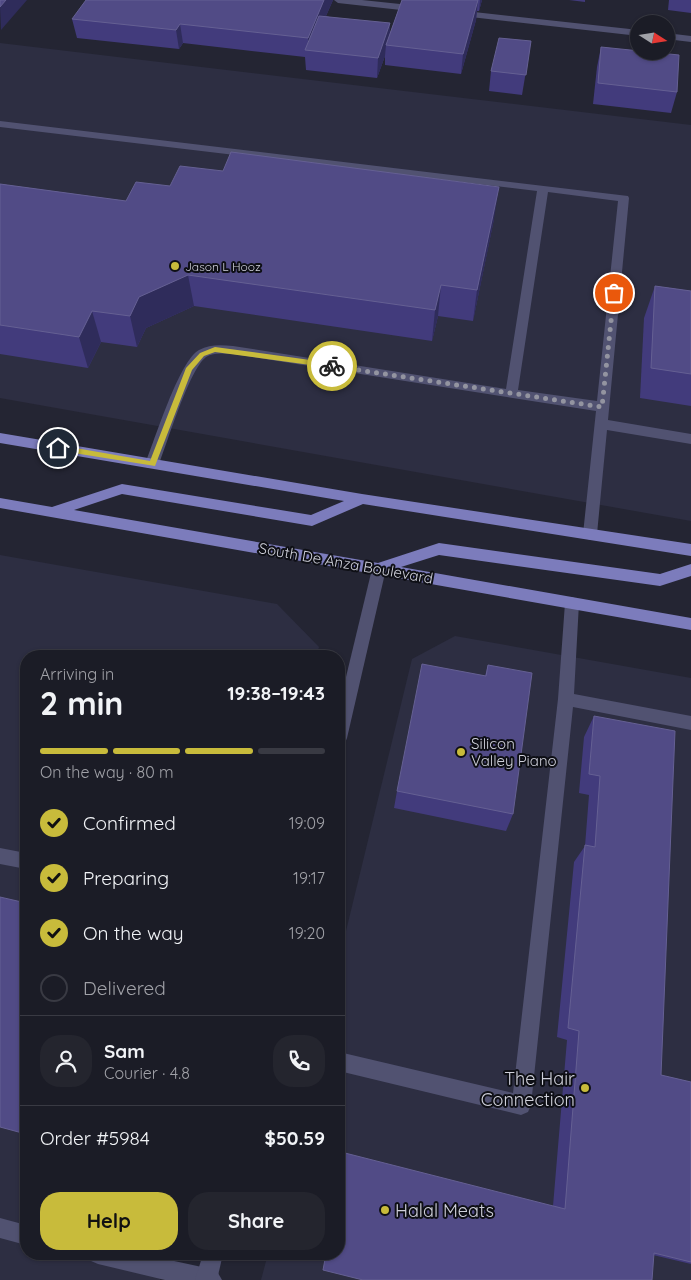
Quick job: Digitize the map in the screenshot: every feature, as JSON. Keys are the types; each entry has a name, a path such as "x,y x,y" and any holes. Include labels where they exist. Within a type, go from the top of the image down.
{"main road":[{"path":"0,438 362,499 691,550"},
{"path":"52,512 122,489 312,521 362,499"},
{"name":"South De Anza Boulevard","path":"0,503 691,624"},
{"path":"379,569 439,549 660,580 691,570"}],"street":[{"path":"338,0 425,10"},
{"path":"445,12 630,32"},
{"path":"675,37 691,39"},
{"path":"0,124 624,198 590,534"},
{"path":"511,394 543,188"},
{"path":"152,464 189,368 202,354 215,349 233,350 602,407"},
{"path":"601,424 691,439"},
{"path":"345,713 379,569"},
{"path":"345,1063 521,1105 566,699 572,603"},
{"path":"566,699 691,723"},
{"path":"0,856 20,860"},
{"path":"0,1228 20,1233"},
{"path":"123,1260 208,1280 212,1260"}],"shaded area":[{"path":"0,43 691,125 691,521 0,398"},
{"path":"0,555 277,604 319,647 318,650 20,650 20,1260 165,1260 160,1280 0,1280"},
{"path":"455,636 691,678 691,1280 261,1280 266,1260 345,1260 345,935 412,659"}],"building":[{"path":"0,0 6,0 0,7"},
{"path":"86,0 324,0 308,38 180,24 176,30 72,19"},
{"path":"402,0 478,0 463,54 386,45"},
{"path":"319,16 390,23 378,58 305,50"},
{"path":"499,38 531,41 526,75 491,71"},
{"path":"601,47 630,50 630,60 675,60 675,55 679,55 677,92 598,83"},
{"path":"231,152 499,187 477,290 441,285 435,310 188,275 139,297 130,316 92,311 79,337 0,325 0,184 126,201 136,182 170,186 180,166 223,171"},
{"path":"655,286 691,291 691,374 651,368"},
{"name":"Silicon Valley Piano","path":"422,664 486,676 488,665 532,673 513,814 397,791"},
{"path":"594,716 675,731 661,1075 691,1082 691,1262 654,1253 652,1280 363,1280 323,1270 325,1260 345,1260 345,1153 565,1209 579,1031 568,1028 585,845 595,847 600,776 589,774"},
{"path":"0,897 20,902 20,1132 0,1127"}],"way so far":[{"path":"332,366 602,407 614,293"}],"place":[{"name":"Jason L Hooz","path":"175,266"},
{"name":"Silicon Valley Piano","path":"461,752"},
{"name":"The Hair Connection","path":"585,1088"},
{"name":"Halal Meats","path":"385,1210"}],"route":[{"path":"58,448 152,464 189,368 202,354 215,349 233,350 332,366"}]}
